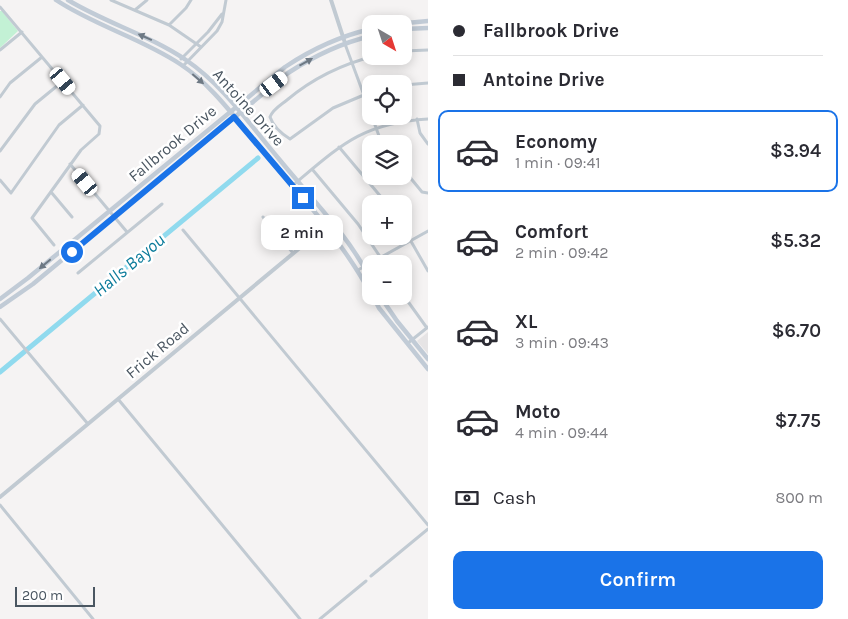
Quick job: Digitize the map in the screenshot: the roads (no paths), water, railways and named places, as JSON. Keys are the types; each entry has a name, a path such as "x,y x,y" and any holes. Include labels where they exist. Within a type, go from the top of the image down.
{"main road":[{"name":"Antoine Drive","path":"56,0 80,15 180,64 212,90 326,226 362,277"},
{"name":"Antoine Drive","path":"68,0 99,17 155,42 188,61 214,84 298,181 362,263"},
{"path":"412,22 428,21"},
{"path":"412,29 428,28"},
{"path":"124,35 127,29"},
{"name":"Fallbrook Drive","path":"0,298 28,278 270,78 300,56 342,37 362,31"},
{"name":"Fallbrook Drive","path":"0,307 33,284 274,84 303,63 345,43 362,38"},
{"path":"176,156 180,161"},
{"name":"Antoine Drive","path":"377,305 428,369"},
{"path":"386,305 428,359"}],"street":[{"path":"111,0 169,25 201,47"},
{"path":"135,10 147,0"},
{"path":"169,25 186,8 191,0"},
{"path":"180,64 188,61 217,31 222,22 226,0"},
{"path":"331,0 362,91"},
{"path":"0,6 83,105 100,126 101,130 70,164 32,218 54,245"},
{"path":"180,64 182,58 208,32 223,13"},
{"path":"0,50 22,32"},
{"path":"412,51 428,50"},
{"path":"0,97 10,83 42,56"},
{"path":"362,60 315,80 272,112 271,121 284,136 290,139 333,108 362,94"},
{"path":"0,152 35,104 63,81"},
{"path":"412,84 428,83"},
{"path":"0,180 11,193 59,125 83,105"},
{"path":"417,119 420,133 428,144"},
{"path":"292,186 339,147 375,128 396,122 428,119"},
{"path":"374,125 378,135"},
{"path":"339,147 379,195"},
{"path":"70,164 127,232"},
{"path":"312,169 358,224 379,255"},
{"path":"412,180 422,192 426,193"},
{"path":"51,192 72,216"},
{"path":"78,273 162,204"},
{"path":"263,217 293,253"},
{"name":"Frick Road","path":"0,497 331,222"},
{"path":"183,230 428,525"},
{"path":"412,239 428,231"},
{"path":"412,242 428,271"},
{"path":"386,255 403,245"},
{"path":"358,270 362,268"},
{"path":"408,344 428,327 411,305"},
{"path":"0,320 88,424"},
{"path":"118,399 300,619"},
{"path":"0,505 94,619"},
{"path":"371,576 428,529"},
{"path":"320,619 366,581"}],"waterway":[{"name":"Halls Bayou","path":"0,372 258,158"}]}
